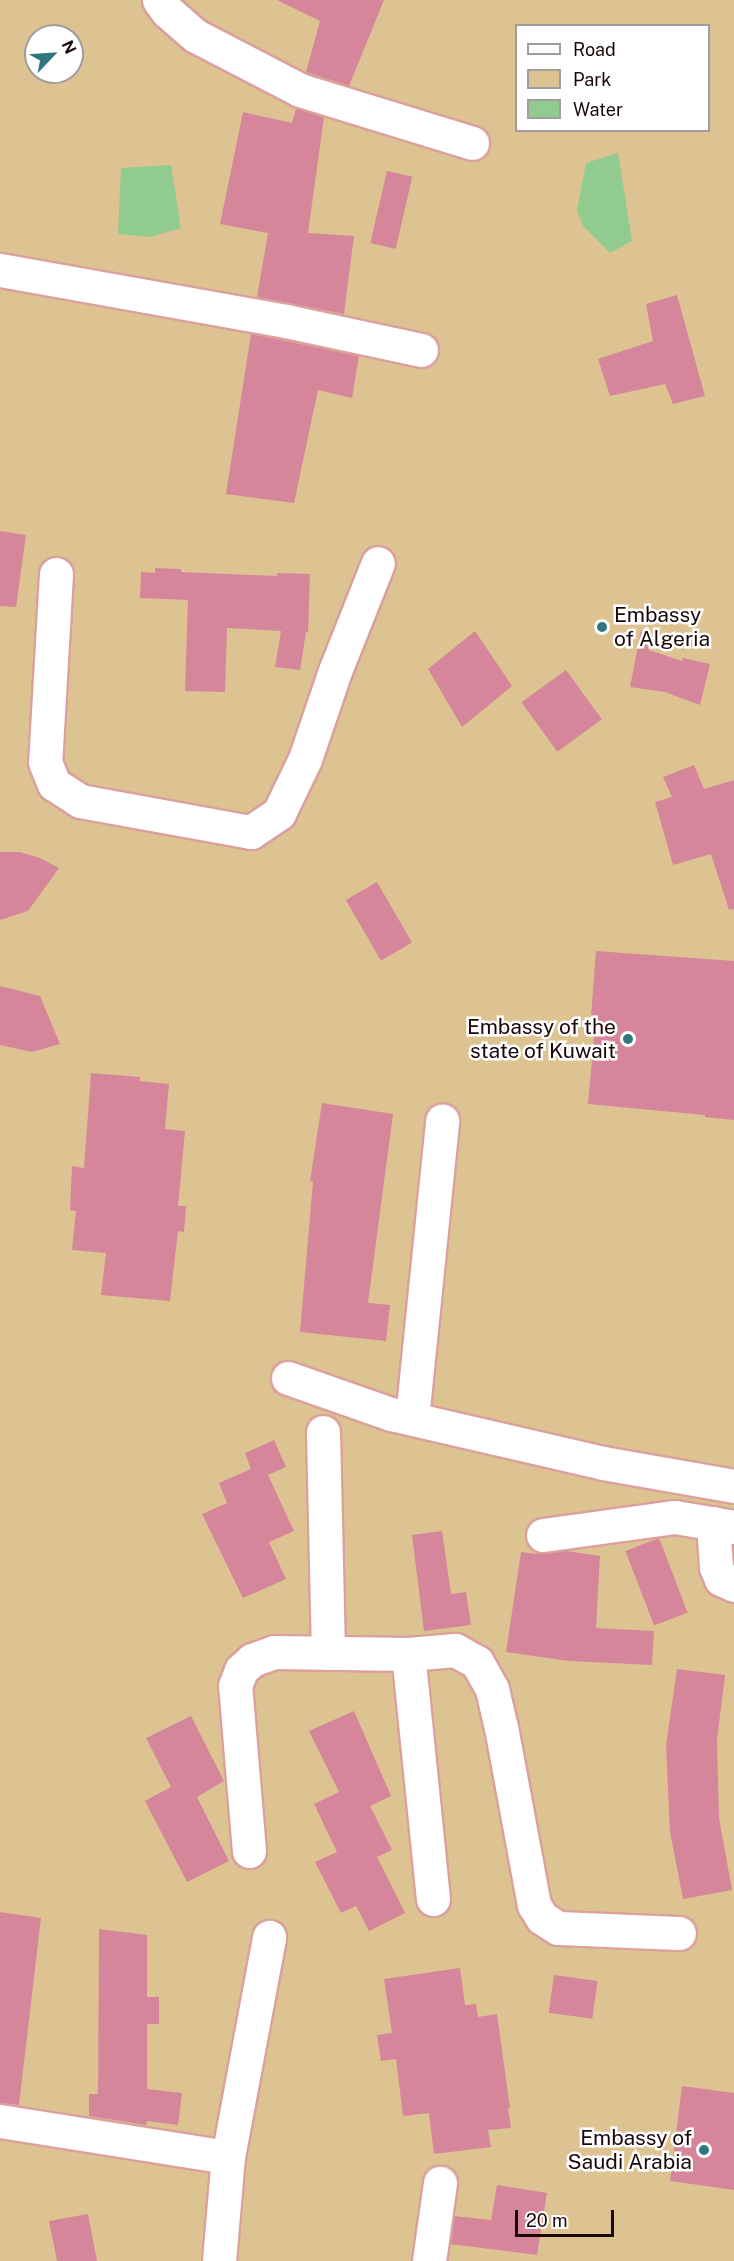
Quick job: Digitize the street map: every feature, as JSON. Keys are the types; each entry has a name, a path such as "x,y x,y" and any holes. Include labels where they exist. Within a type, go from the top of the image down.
{"street":[{"path":"159,0 167,11 196,36 300,90 472,143"},
{"path":"0,270 286,321 421,350"},
{"path":"56,574 45,762 54,784 80,801 251,832 279,813 305,759 335,671 378,563"},
{"path":"412,1418 442,1121"},
{"path":"288,1378 391,1414 603,1463 734,1486"},
{"path":"323,1432 328,1653"},
{"path":"543,1535 675,1517 723,1525 716,1567 721,1579 734,1585"},
{"path":"249,1851 235,1686 241,1670 252,1660 274,1652 408,1654 455,1650 477,1662 492,1689 534,1905 542,1918 558,1928 678,1933"},
{"path":"408,1654 433,1899"},
{"path":"219,2261 228,2157 269,1937"},
{"path":"0,2121 228,2157"},
{"path":"429,2261 440,2183"}],"green space":[{"path":"0,0 734,0 734,2261 0,2261"}],"water":[{"path":"618,153 632,241 610,253 583,226 577,210 586,163"},
{"path":"171,165 181,228 150,237 118,234 121,168"}],"building":[{"path":"277,0 384,0 349,86 306,72 320,21"},
{"path":"296,108 324,117 308,233 354,236 344,314 257,297 268,233 220,224 243,112 292,123"},
{"path":"387,171 412,177 396,249 370,243"},
{"path":"677,295 705,396 673,404 665,384 610,396 598,359 653,341 646,304"},
{"path":"251,334 359,356 352,398 318,390 294,503 226,494"},
{"path":"0,531 26,535 16,607 0,606"},
{"path":"155,568 181,569 181,572 277,576 277,573 310,574 308,632 306,632 300,670 275,667 281,631 227,628 225,692 185,691 188,600 140,598 141,572 155,573"},
{"path":"641,630 649,650 682,661 683,658 710,664 700,705 665,692 630,687"},
{"path":"475,631 512,686 462,727 428,669"},
{"path":"566,670 602,719 557,752 522,702"},
{"path":"694,765 704,789 734,780 734,909 729,910 711,854 673,865 655,802 672,797 663,777"},
{"path":"0,852 20,852 40,858 59,868 28,911 0,920"},
{"path":"377,882 412,943 381,961 346,900"},
{"path":"596,951 734,961 734,1120 705,1117 705,1115 588,1104 596,1016 591,1016"},
{"path":"0,986 40,996 60,1044 32,1052 0,1045"},
{"path":"91,1073 140,1077 140,1081 169,1084 165,1129 185,1131 178,1206 186,1206 184,1232 178,1231 170,1301 101,1295 106,1253 72,1250 76,1211 70,1210 72,1166 84,1168"},
{"path":"322,1103 393,1114 368,1303 390,1305 386,1341 300,1332 313,1182 310,1181"},
{"path":"274,1440 286,1467 268,1475 294,1531 269,1542 286,1579 243,1598 202,1514 227,1503 219,1483 251,1469 245,1453"},
{"path":"442,1531 451,1594 466,1592 471,1625 424,1631 412,1535"},
{"path":"659,1538 688,1613 654,1626 625,1551"},
{"path":"566,1551 600,1556 596,1628 654,1631 652,1665 569,1661 506,1652 521,1552 536,1554 536,1552"},
{"path":"677,1669 725,1675 717,1740 719,1818 732,1890 683,1899 670,1832 666,1745"},
{"path":"354,1711 391,1796 370,1806 392,1850 377,1857 405,1913 369,1931 356,1906 341,1913 315,1862 337,1852 314,1804 339,1792 309,1731"},
{"path":"191,1716 224,1781 197,1797 229,1861 187,1882 145,1801 171,1787 146,1738"},
{"path":"0,1912 41,1918 19,2105 0,2103"},
{"path":"99,1929 147,1935 147,1997 159,1997 159,2024 147,2024 147,2089 182,2093 178,2125 147,2121 146,2125 89,2116 89,2094 98,2094"},
{"path":"460,1968 465,2005 476,2004 478,2017 497,2014 511,2128 488,2130 491,2147 434,2154 429,2113 403,2116 396,2059 381,2061 377,2035 392,2033 384,1979"},
{"path":"554,1975 598,1981 592,2019 549,2013"},
{"name":"Embassy of Saudi Arabia","path":"682,2086 734,2093 734,2190 670,2181"},
{"path":"497,2185 547,2193 537,2255 450,2244 454,2216 491,2220"},
{"path":"88,2214 97,2261 57,2261 49,2221"}],"place":[{"name":"Embassy of Algeria","path":"602,627"},
{"name":"Embassy of the state of Kuwait","path":"628,1039"},
{"name":"Embassy of Saudi Arabia","path":"704,2150"}]}
